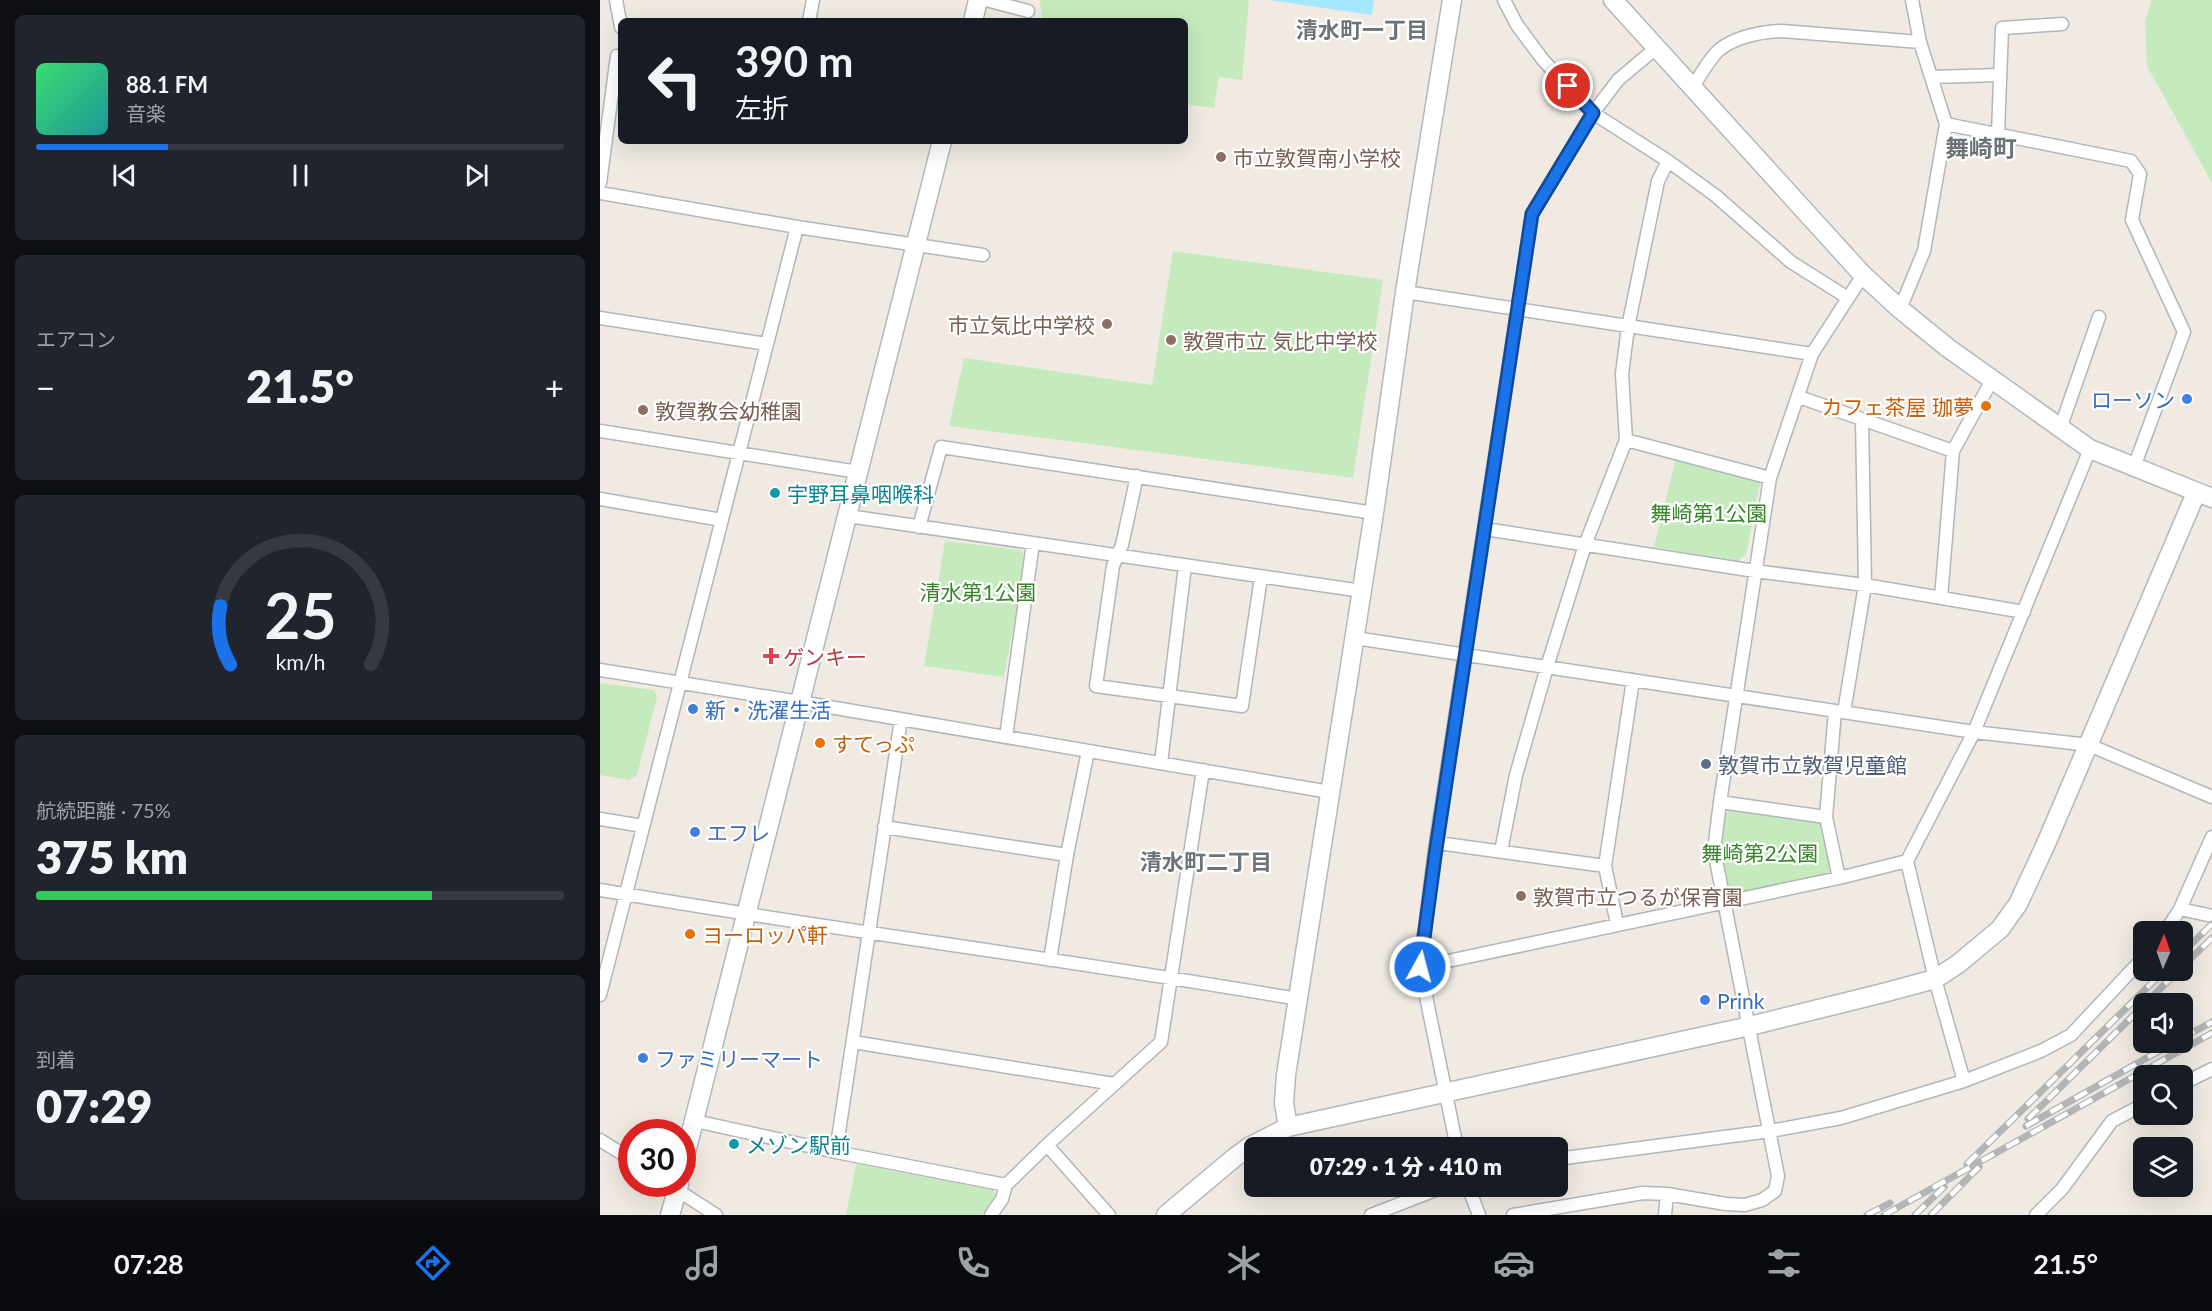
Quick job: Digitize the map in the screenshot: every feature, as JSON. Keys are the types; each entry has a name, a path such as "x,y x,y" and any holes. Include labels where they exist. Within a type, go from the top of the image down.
{"street":[{"path":"616,0 619,18"},
{"path":"810,18 813,0"},
{"path":"974,18 978,0"},
{"path":"986,0 1028,11"},
{"path":"1288,1127 1284,1104 1286,1075 1452,0"},
{"path":"1504,0 1517,25 1543,60 1593,113 1668,161 1716,196 1791,262 1848,298"},
{"path":"1166,1215 1249,1147 1288,1127 1750,1026 1935,979 1958,964 2000,929 2018,904 2204,495 2090,449 1992,380 1900,309 1863,275 1613,0"},
{"path":"1900,309 1924,251 1946,124 1920,42 1912,0"},
{"path":"1998,133 2002,28 2062,24"},
{"path":"1692,88 1718,51 1732,42 1759,32 1782,31 1920,42"},
{"path":"1455,1137 1420,967 1532,214 1593,113 1618,80 1656,48"},
{"path":"600,183 618,56"},
{"path":"1932,77 2000,75"},
{"path":"1946,124 2132,161 2140,174 2132,220 2184,332 2134,467"},
{"path":"696,1119 941,144"},
{"path":"1501,851 1515,775 1547,668 1585,545 1626,440 1622,374 1628,327 1658,181 1668,161"},
{"path":"600,193 797,227 983,255"},
{"path":"600,995 797,227"},
{"path":"1513,1215 1643,1193 1667,1194 1745,1205 1762,1200 1775,1191 1778,1176 1770,1131 1714,850 1770,478 1812,354 1863,275"},
{"path":"1406,292 1812,354"},
{"path":"2060,429 2099,317"},
{"path":"600,318 766,344"},
{"path":"1941,598 1953,451 1992,380"},
{"path":"1799,397 1953,451"},
{"path":"1839,878 1827,817 1840,712 1865,585 1862,419"},
{"path":"600,431 858,472"},
{"path":"1626,440 1770,478"},
{"path":"918,527 941,447 1374,513"},
{"path":"1964,1081 1935,979 1907,861 1974,732 2090,449"},
{"path":"1137,476 1122,545 1113,566 1096,686 1242,706 1261,577"},
{"path":"600,499 722,520"},
{"path":"848,516 1362,591"},
{"path":"1485,530 1755,571 1865,585 2024,612"},
{"path":"1006,737 1033,543"},
{"path":"1161,763 1185,566"},
{"path":"1355,638 1974,732 2089,745 2212,797"},
{"path":"600,670 1330,792"},
{"path":"1617,924 1605,866 1633,680"},
{"path":"836,1152 901,719"},
{"path":"1050,960 1067,855 1088,751"},
{"path":"991,1215 1002,1199 1006,1185 1161,1042 1203,771"},
{"path":"1720,802 1827,817"},
{"path":"600,819 643,826"},
{"path":"884,827 1067,855"},
{"path":"2172,921 2180,909 2212,837"},
{"path":"1438,843 1605,866"},
{"path":"1420,967 1839,878 1907,861"},
{"path":"600,890 870,933 1171,977 1298,999"},
{"path":"2180,909 2212,916"},
{"path":"1568,1158 1770,1131 1841,1118 1964,1081 2041,1051 2071,1035 2133,969"},
{"path":"853,1042 1114,1084"},
{"path":"2193,1078 2212,1069"},
{"path":"2036,1215 2062,1189 2112,1121 2133,1110"},
{"path":"696,1121 836,1152 1006,1185"},
{"path":"600,1140 618,1151"},
{"path":"1047,1145 1109,1215"},
{"path":"1665,1215 1667,1194"},
{"path":"670,1215 672,1197"},
{"path":"691,1197 716,1215"},
{"path":"1371,1215 1418,1197"},
{"path":"1472,1197 1479,1215"}],"green space":[{"path":"1040,0 1249,0 1242,80 1219,77 1214,108 1188,104 1188,18 1042,18"},
{"path":"2152,0 2212,0 2212,183 2147,66 2145,20"},
{"path":"1173,251 1383,280 1353,478 949,426 964,358 1152,385"},
{"name":"舞崎第1公園","path":"1676,458 1756,478 1760,483 1746,555 1738,561 1654,547"},
{"name":"清水第1公園","path":"945,541 1021,550 1026,558 1004,677 924,666"},
{"path":"600,683 654,690 657,697 637,775 629,780 600,775"},
{"name":"舞崎第2公園","path":"1731,810 1818,822 1822,826 1831,871 1826,876 1735,896 1729,893 1721,852 1726,813"},
{"path":"856,1164 993,1190 996,1195 982,1215 846,1215"}],"water":[{"path":"1269,0 1374,0 1372,15"}],"railway":[{"path":"2193,942 2212,924"},
{"path":"2193,956 2212,938"},
{"path":"1967,1164 2154,981"},
{"path":"2156,993 2168,981"},
{"path":"2028,1119 2133,1016"},
{"path":"2193,1032 2212,1022"},
{"path":"1884,1215 2212,1033"},
{"path":"2026,1126 2155,1053"},
{"path":"1931,1215 1979,1167"},
{"path":"1915,1215 1944,1187"},
{"path":"1867,1215 1890,1203"}],"place":[{"name":"市立敦賀南小学校","path":"1221,157"},
{"name":"市立気比中学校","path":"1107,324"},
{"name":"敦賀市立 気比中学校","path":"1171,340"},
{"name":"ローソン","path":"2187,399"},
{"name":"カフェ茶屋 珈夢","path":"1986,406"},
{"name":"敦賀教会幼稚園","path":"643,410"},
{"name":"宇野耳鼻咽喉科","path":"775,493"},
{"name":"ゲンキー","path":"771,656"},
{"name":"新・洗濯生活","path":"693,709"},
{"name":"すてっぷ","path":"820,743"},
{"name":"敦賀市立敦賀児童館","path":"1706,764"},
{"name":"エフレ","path":"695,832"},
{"name":"敦賀市立つるが保育園","path":"1521,896"},
{"name":"ヨーロッパ軒","path":"690,934"},
{"name":"Prink","path":"1705,1000"},
{"name":"ファミリーマート","path":"643,1058"},
{"name":"メゾン駅前","path":"734,1144"}],"district":[{"name":"清水町一丁目","path":"1362,29"},
{"name":"舞崎町","path":"1981,147"},
{"name":"清水町二丁目","path":"1206,861"}],"route":[{"path":"1420,967 1532,214 1593,113 1568,86"}]}
